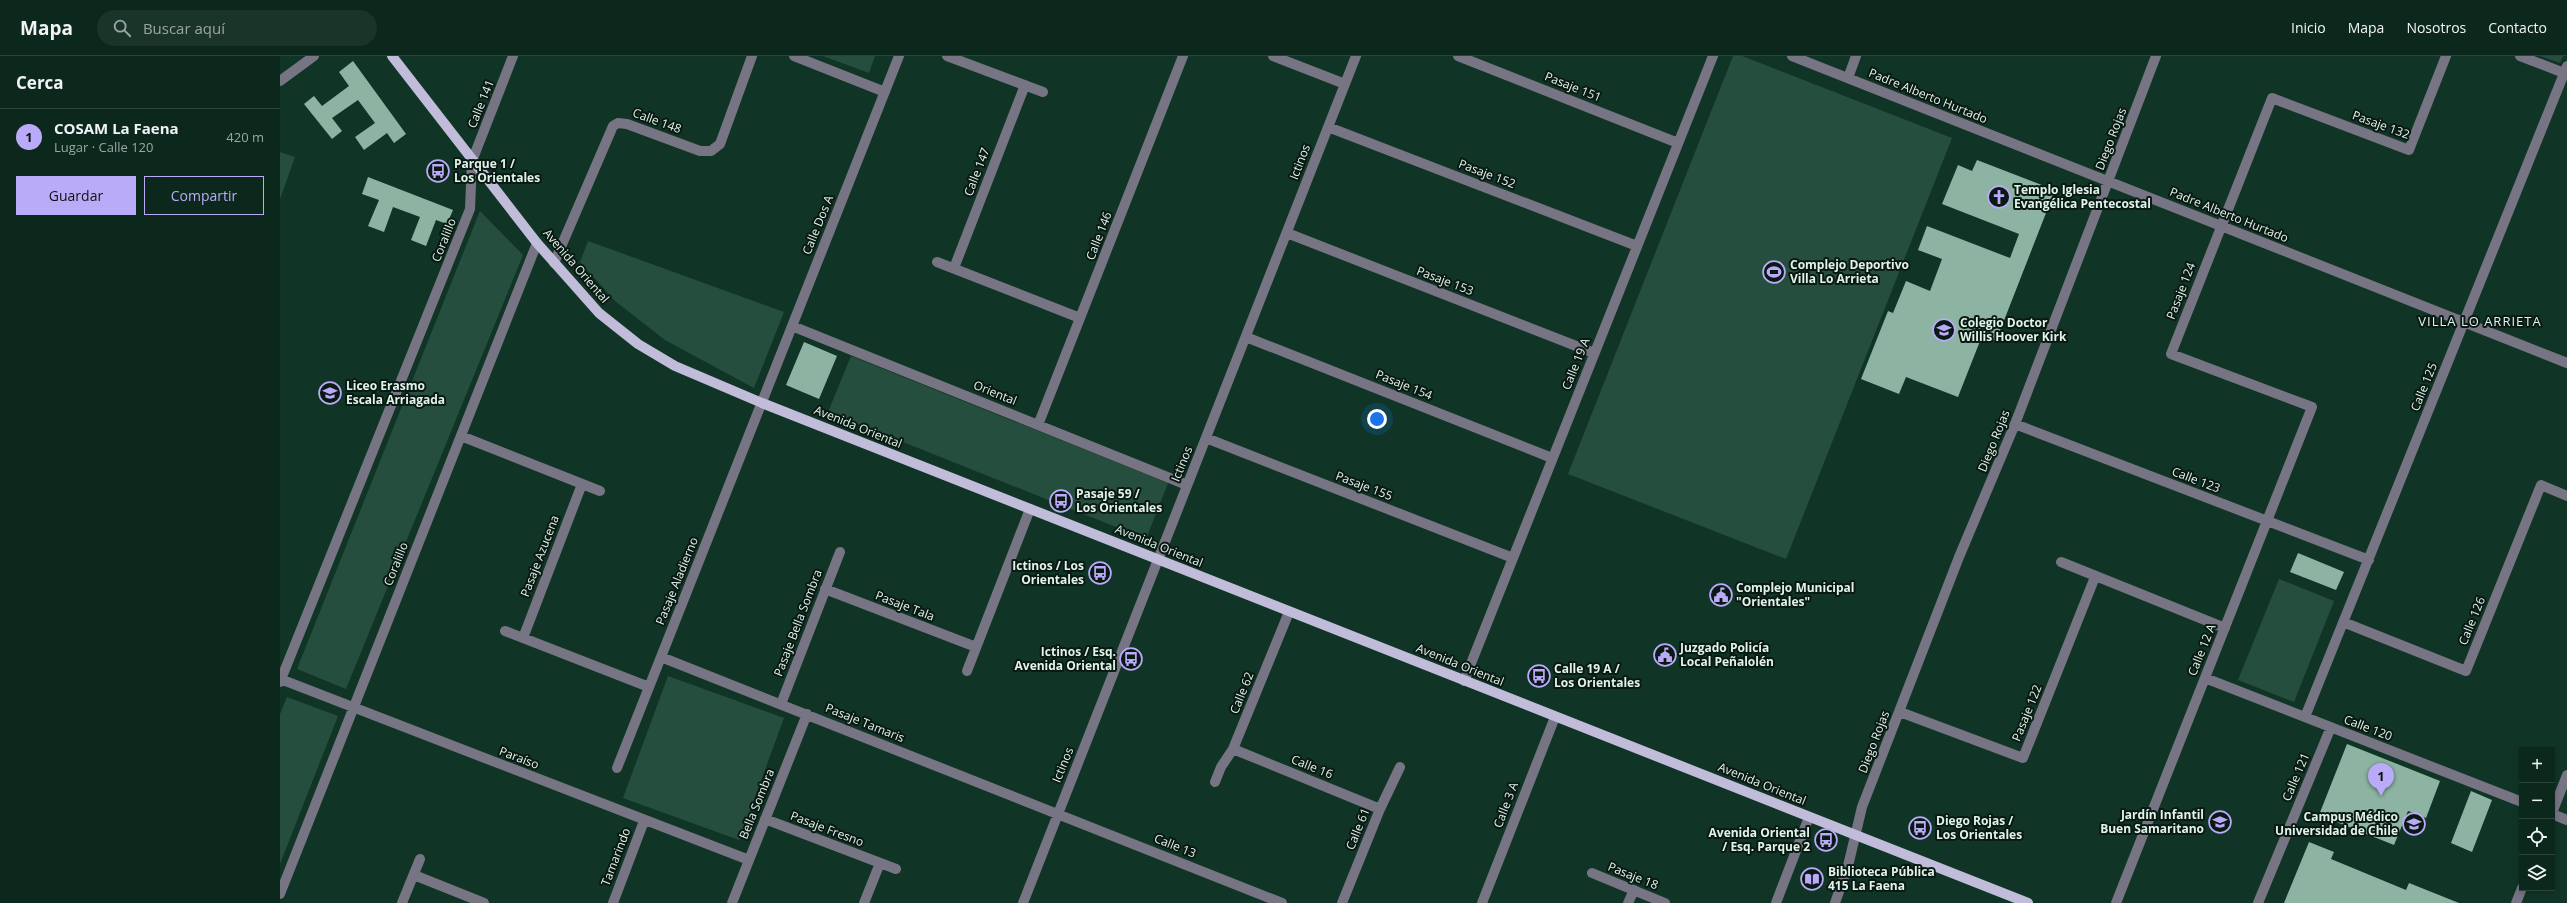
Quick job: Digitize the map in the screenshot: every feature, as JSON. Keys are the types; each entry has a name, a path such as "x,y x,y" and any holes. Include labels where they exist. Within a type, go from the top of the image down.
{"main road":[{"name":"Avenida Oriental","path":"392,56 537,243 599,314 638,344 691,374 1855,836 2028,903"}],"street":[{"path":"280,81 314,56"},
{"name":"Calle 141","path":"472,161 513,56"},
{"name":"Calle 148","path":"554,263 609,130 618,123 627,124 700,151 711,151 720,144 752,56"},
{"path":"794,56 884,92"},
{"name":"Calle Dos A","path":"762,403 899,56"},
{"path":"947,56 1043,92"},
{"name":"Calle 146","path":"1038,425 1183,56"},
{"path":"1273,56 1345,84"},
{"name":"Ictinos","path":"1023,903 1356,56"},
{"name":"Pasaje 151","path":"1458,56 1678,143"},
{"name":"Calle 19 A","path":"1464,681 1713,56"},
{"name":"Padre Alberto Hurtado","path":"1792,56 2567,363"},
{"path":"1848,78 1856,56"},
{"name":"Diego Rojas","path":"1835,903 1848,866 1862,807 1959,557 2015,424 2156,56"},
{"name":"Pasaje 132","path":"2272,98 2409,150 2446,56"},
{"path":"2520,56 2566,70"},
{"name":"Calle 125","path":"2305,717 2566,70"},
{"name":"Calle 147","path":"954,268 1025,86"},
{"name":"Pasaje 124","path":"2272,98 2170,354 2312,407"},
{"name":"Pasaje 152","path":"1328,127 1637,246"},
{"name":"Coralillo","path":"280,680 470,209 472,161"},
{"name":"Pasaje 153","path":"1287,232 1594,353"},
{"name":"Coralillo","path":"280,894 537,243"},
{"path":"937,262 1080,318"},
{"name":"Oriental","path":"792,326 1187,484"},
{"name":"Pasaje 154","path":"1246,337 1552,458"},
{"name":"Pasaje Aladierno","path":"617,768 762,403"},
{"name":"Calle 12 A","path":"2116,903 2312,407"},
{"name":"Calle 123","path":"2015,424 2369,560"},
{"path":"461,436 600,491"},
{"name":"Pasaje 155","path":"1206,438 1513,558"},
{"name":"Pasaje Azucena","path":"523,638 582,484"},
{"name":"Calle 126","path":"2343,622 2466,671 2541,486 2567,496"},
{"path":"967,671 1030,509"},
{"name":"Pasaje Bella Sombra","path":"781,704 840,552"},
{"path":"2061,562 2095,577 2225,628"},
{"name":"Pasaje 122","path":"1900,712 2023,758 2095,577"},
{"name":"Pasaje Tala","path":"825,589 976,647"},
{"name":"Calle 62","path":"1215,782 1221,767 1233,749 1289,612"},
{"path":"505,631 649,687"},
{"name":"Pasaje Tamaris","path":"662,656 1058,814"},
{"name":"Calle 120","path":"2205,678 2519,801"},
{"name":"Paraíso","path":"280,680 644,821 749,860"},
{"name":"Bella Sombra","path":"732,903 806,714"},
{"name":"Calle 3 A","path":"1482,903 1554,716"},
{"name":"Calle 121","path":"2258,903 2331,727"},
{"name":"Calle 16","path":"1233,749 1380,809"},
{"name":"Calle 61","path":"1342,903 1380,809 1400,767"},
{"path":"2555,806 2567,775"},
{"name":"Calle 13","path":"1058,814 1282,903"},
{"path":"2555,815 2567,820"},
{"path":"1776,903 1809,817"},
{"name":"Pasaje Fresno","path":"765,819 896,869"},
{"name":"Tamarindo","path":"613,903 644,821"},
{"path":"402,903 420,859"},
{"path":"864,903 880,863"},
{"name":"Pasaje 18","path":"1592,873 1665,903"},
{"path":"414,875 484,903"},
{"path":"1628,903 1634,890"},
{"path":"2516,903 2521,891"}],"green space":[{"path":"823,56 875,56 869,73"},
{"name":"Complejo Deportivo Villa Lo Arrieta","path":"1733,56 1742,56 1952,138 1786,559 1568,474"},
{"path":"2540,56 2563,56 2560,63"},
{"path":"280,152 295,157 280,199"},
{"path":"480,211 523,255 346,689 297,669"},
{"path":"588,241 784,312 754,388 665,340 615,301 580,262"},
{"path":"851,356 1168,483 1146,539 828,412"},
{"path":"2279,579 2334,601 2294,702 2238,680"},
{"path":"668,676 784,718 739,840 623,798"},
{"path":"287,697 338,716 280,864 280,714"}],"building":[{"path":"353,61 406,134 394,143 387,133 364,150 355,137 375,123 358,100 332,118 342,131 332,139 304,104 314,96 322,106 349,86 339,72"},
{"path":"1977,160 2055,190 1996,341 1982,336 1958,397 1906,377 1899,394 1861,379 1888,311 1893,313 1906,281 1930,291 1942,259 1918,250 1927,226 2010,258 2019,234 1942,204 1958,165 1972,171"},
{"path":"368,177 453,210 447,224 436,220 426,246 411,240 420,217 393,207 384,232 368,226 379,200 362,194"},
{"path":"804,342 837,356 819,399 786,385"},
{"path":"2298,553 2344,572 2336,590 2290,572"},
{"path":"2347,744 2440,781 2426,818 2408,811 2394,845 2319,815"},
{"path":"2471,791 2492,800 2472,852 2451,843"},
{"path":"2309,842 2334,852 2331,859 2406,890 2409,883 2459,903 2284,903"}],"place":[{"name":"Parque 1 / Los Orientales","path":"438,171"},
{"name":"Templo Iglesia Evangélica Pentecostal","path":"1999,197"},
{"name":"Complejo Deportivo Villa Lo Arrieta","path":"1774,272"},
{"name":"Colegio Doctor Willis Hoover Kirk","path":"1944,330"},
{"name":"Liceo Erasmo Escala Arriagada","path":"330,393"},
{"name":"Pasaje 59 / Los Orientales","path":"1061,501"},
{"name":"Ictinos / Los Orientales","path":"1100,573"},
{"name":"Complejo Municipal \"Orientales\"","path":"1721,595"},
{"name":"Juzgado Policía Local Peñalolén","path":"1665,655"},
{"name":"Ictinos / Esq. Avenida Oriental","path":"1131,659"},
{"name":"Calle 19 A / Los Orientales","path":"1539,676"},
{"name":"COSAM La Faena","path":"2381,796"},
{"name":"Jardín Infantil Buen Samaritano","path":"2220,822"},
{"name":"Campus Médico Universidad de Chile","path":"2414,824"},
{"name":"Diego Rojas / Los Orientales","path":"1920,828"},
{"name":"Avenida Oriental / Esq. Parque 2","path":"1826,840"},
{"name":"Biblioteca Pública 415 La Faena","path":"1812,879"}],"district":[{"name":"VILLA LO ARRIETA","path":"2480,321"}]}
